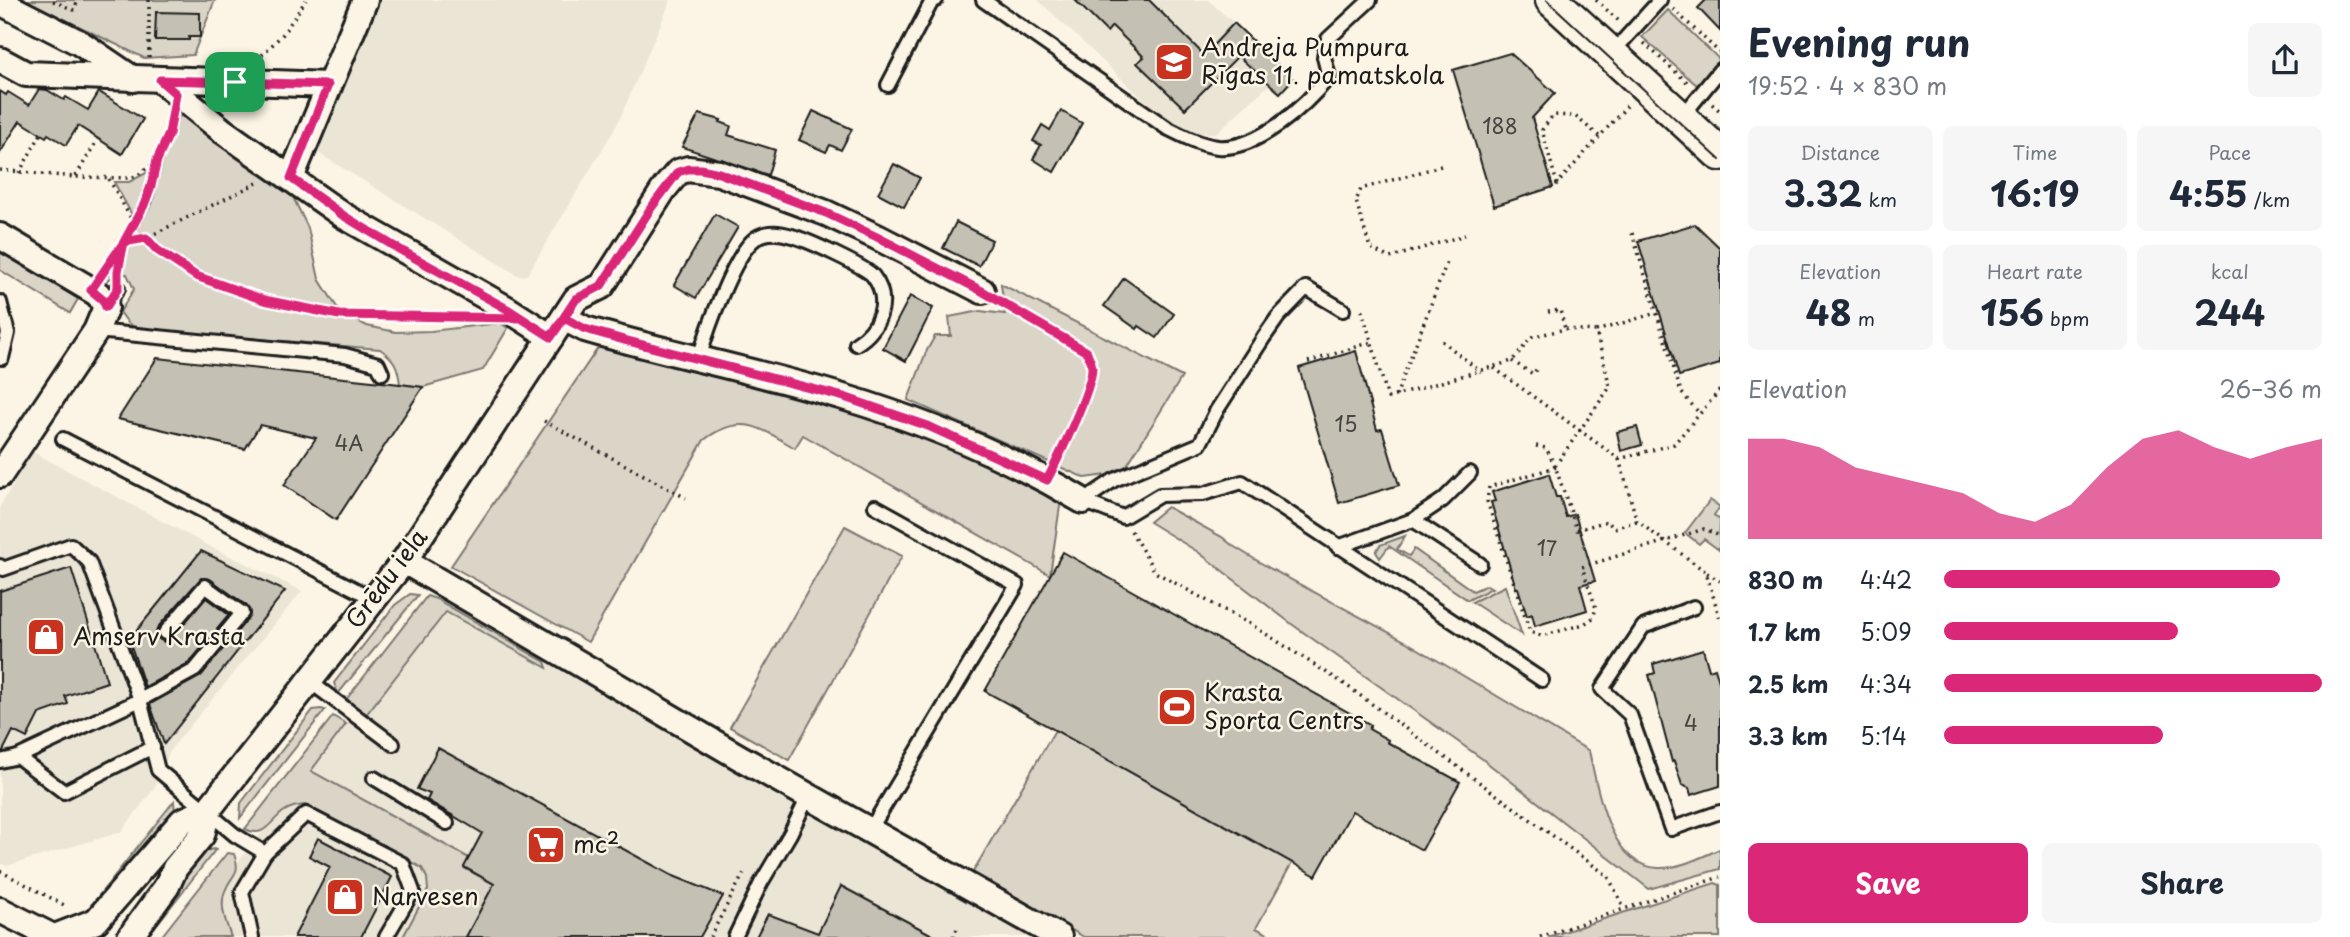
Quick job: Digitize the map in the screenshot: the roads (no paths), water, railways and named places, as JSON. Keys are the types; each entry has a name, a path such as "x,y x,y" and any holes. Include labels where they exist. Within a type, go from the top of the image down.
{"street":[{"path":"286,175 365,0"},
{"path":"1552,0 1621,43 1681,118 1717,144"},
{"path":"0,2 154,83 344,216 509,310 557,328 577,326 844,397 928,426 1047,480 1083,501"},
{"path":"0,60 26,74 154,83 328,85"},
{"name":"Grēdu iela","path":"130,937 167,886 175,868 202,835 208,810 404,561 576,299 601,286 678,172 688,169 719,173 826,213 982,291"},
{"path":"0,236 105,295 96,331 0,475"},
{"path":"404,561 808,797 1059,937"},
{"name":"Grēdu iela","path":"54,937 96,921 182,821 208,810"},
{"path":"0,910 54,937"}],"lane":[{"path":"888,85 932,1 936,0"},
{"path":"983,0 1167,128 1200,144 1218,147 1237,146 1271,129 1293,114 1318,90 1329,77 1324,57 1328,39 1370,0"},
{"path":"1621,43 1664,3"},
{"path":"1681,118 1720,70"},
{"path":"699,358 710,320 748,245 759,236 775,233 794,236 873,275 880,291 882,311 878,325 856,344"},
{"path":"1083,501 1114,480 1200,444 1217,410 1264,337 1278,317 1306,288 1343,310"},
{"path":"0,302 8,332 1,359"},
{"path":"96,331 345,355 378,364 382,373"},
{"path":"63,439 374,599"},
{"path":"1338,547 1413,520 1443,500 1470,473"},
{"path":"1083,501 1123,517 1160,495 1203,494 1242,482 1542,680"},
{"path":"870,830 1017,584 875,506"},
{"path":"1413,520 1480,564"},
{"path":"0,566 3,569 71,545 89,562 140,700 158,770 235,835 265,853"},
{"path":"0,761 18,757 140,700 195,670 242,613 205,586 165,633"},
{"path":"1694,607 1643,627 1602,689 1630,715 1671,829 1720,812"},
{"path":"309,681 393,744"},
{"path":"18,757 64,792 153,747"},
{"path":"374,778 447,823"},
{"path":"736,937 761,883 808,797"},
{"path":"252,937 242,892 265,853 306,814 403,864 413,891 386,937"}],"tram line":[{"path":"1547,0 1720,160"}],"place":[{"name":"Andreja Pumpura Rīgas 11. pamatskola","path":"1174,62"},
{"name":"Amserv Krasta","path":"46,637"},
{"name":"Krasta Sporta Centrs","path":"1177,707"},
{"name":"mc²","path":"546,845"},
{"name":"Narvesen","path":"345,897"}]}
